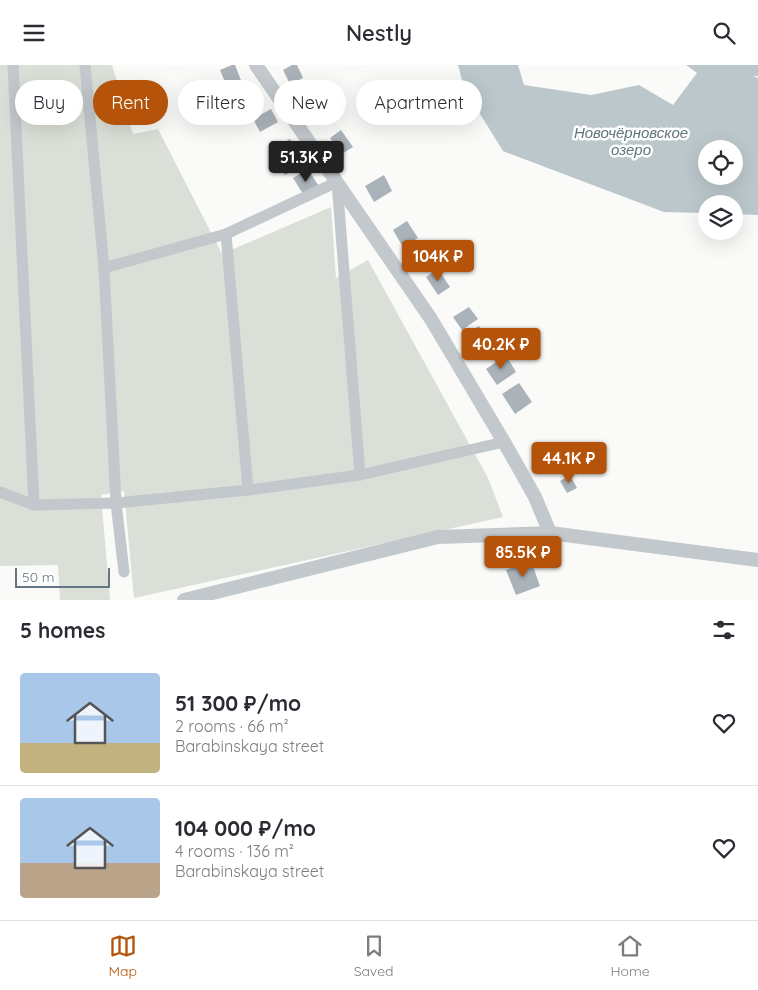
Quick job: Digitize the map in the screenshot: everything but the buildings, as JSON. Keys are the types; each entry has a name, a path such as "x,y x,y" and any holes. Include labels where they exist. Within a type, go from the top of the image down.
{"street":[{"path":"13,65 16,91 34,505"},
{"path":"85,65 104,267 116,503 124,573"},
{"path":"256,65 431,319 535,497 550,533"},
{"path":"104,267 226,234 336,182"},
{"path":"336,182 360,475"},
{"path":"226,234 248,490"},
{"path":"0,492 34,505 116,503 248,490 360,475 504,442"},
{"path":"184,600 438,537 550,533 758,560"}],"shaded area":[{"path":"0,65 112,65 117,80 93,80 93,125 130,125 133,134 158,129 222,254 331,207 336,278 368,260 488,478 503,517 134,598 124,491 101,495 110,600 60,600 58,565 0,566"}],"water":[{"name":"Новочёрновское озеро","path":"458,65 518,65 524,85 591,95 639,85 673,105 697,73 686,65 758,65 758,76 753,76 758,78 758,215 743,214 743,195 698,195 698,213 664,212 503,151 482,117 482,80 462,80"}]}
